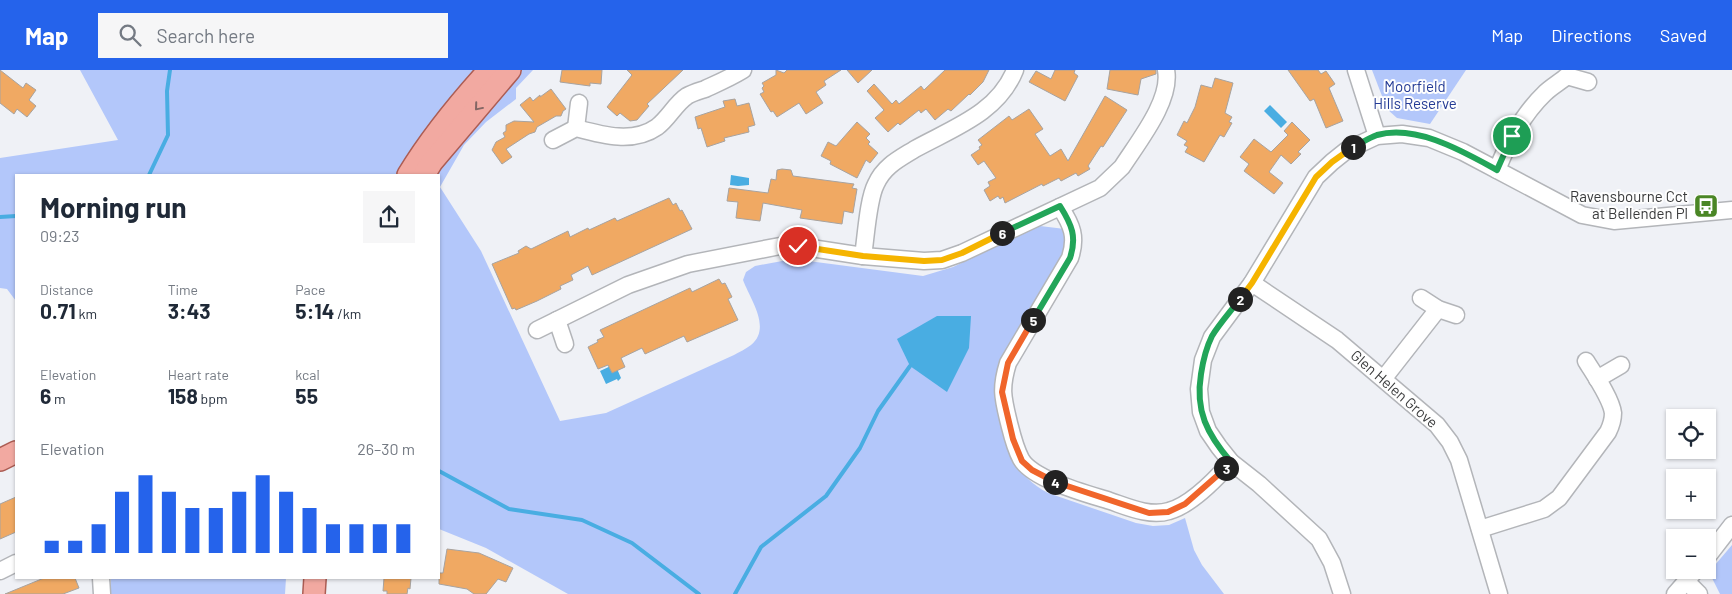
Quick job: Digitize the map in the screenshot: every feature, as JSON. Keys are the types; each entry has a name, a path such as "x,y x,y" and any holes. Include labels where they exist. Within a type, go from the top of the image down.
{"main road":[{"path":"409,174 420,155 457,105 489,70"},
{"path":"425,174 432,162 510,70"},
{"path":"0,460 15,452"},
{"path":"314,594 315,579"}],"street":[{"path":"553,140 576,128 617,137 645,134 657,127 687,96 743,70"},
{"path":"863,256 875,185 891,163 974,118 989,107 1005,87 1015,70"},
{"path":"537,330 628,284 688,264 780,246 798,246 863,256 924,261 942,260 962,253 1100,188 1122,167 1160,106 1166,92 1166,70"},
{"path":"1356,70 1377,136"},
{"path":"1497,170 1512,136 1527,113 1545,93 1567,73 1588,82"},
{"path":"576,128 579,103"},
{"path":"1342,594 1332,563 1319,539 1259,484 1231,462 1219,447 1208,431 1198,389 1203,360 1212,337 1252,283 1316,177 1347,150 1377,136 1402,134 1429,138 1463,152 1582,214 1614,221 1732,210"},
{"path":"1060,206 1068,220 1074,237 1074,247 1070,258 1008,363 1004,376 1002,392 1013,439 1022,461 1032,470 1056,483 1149,513 1168,512 1185,504 1231,462"},
{"name":"Glen Helen Grove","path":"1252,283 1337,340 1438,425 1450,442 1459,460 1499,594"},
{"path":"1421,298 1438,309 1456,315"},
{"path":"1384,378 1438,309"},
{"path":"557,320 565,344"},
{"path":"1480,529 1544,509 1559,498 1567,490 1608,432 1612,423 1613,413 1611,405 1586,361"},
{"path":"1597,379 1621,365"},
{"path":"1716,546 1732,525"},
{"path":"0,570 15,563"},
{"path":"101,579 102,594"},
{"path":"1675,594 1688,579"},
{"path":"1692,579 1699,594"}],"green space":[{"path":"80,70 533,70 516,88 516,99 486,122 464,145 440,187 440,174 15,174 15,300 7,289 0,288 0,158 118,140"},
{"name":"Moorfield Hills Reserve","path":"1372,70 1466,70 1430,124 1397,118 1387,109"},
{"path":"440,187 481,251 560,421 606,413 734,355 751,345 757,338 760,322 758,313 743,280 746,272 755,266 793,259 923,276 953,267 1040,226 1065,229 1068,241 1064,256 1001,360 997,373 998,403 1015,461 1019,469 1031,482 1048,493 1136,523 1153,526 1169,525 1185,518 1194,550 1202,565 1224,594 568,594 486,548 440,529"},
{"path":"1732,545 1732,594 1720,594 1712,579 1716,579 1716,564"},
{"path":"111,579 286,579 285,594 110,594"}],"shaded area":[{"path":"1270,105 1287,122 1281,128 1264,111"},
{"path":"731,175 749,178 749,185 730,185"},
{"path":"937,316 971,316 969,348 947,392 910,366 897,339"},
{"path":"615,364 621,378 618,381 617,379 606,384 600,371"}],"building":[{"path":"0,70 23,88 26,83 36,90 29,100 36,106 27,117 17,109 14,114 0,103"},
{"path":"562,70 602,70 601,84 590,83 590,86 560,82"},
{"path":"627,70 683,70 647,104 649,106 637,120 630,121 620,113 617,116 607,107 632,75"},
{"path":"776,70 784,73 787,70 841,70 824,81 826,85 816,92 823,103 806,114 799,103 777,117 773,111 771,112 760,94 764,92 762,83 776,75"},
{"path":"847,70 872,70 858,83"},
{"path":"945,70 989,70 983,82 970,95 951,111 948,109 935,120 926,109 921,113 919,110 900,125 898,123 888,132 875,118 884,110 867,91 874,84 892,104 896,100 899,104 921,86 924,90"},
{"path":"1055,70 1075,70 1074,73 1078,76 1065,101 1029,82 1036,71 1051,79"},
{"path":"1110,70 1156,70 1156,74 1141,79 1138,95 1107,89"},
{"path":"1288,70 1318,70 1321,74 1326,71 1335,84 1329,88 1343,121 1326,128 1314,99 1310,101"},
{"path":"1215,78 1233,83 1225,113 1232,117 1229,122 1232,123 1224,137 1220,135 1204,162 1185,152 1188,147 1184,145 1187,141 1177,135 1184,121 1187,123 1195,107 1201,85 1212,88"},
{"path":"551,89 566,109 561,116 556,116 537,127 535,132 506,149 512,157 502,164 492,150 496,142 505,137 503,133 506,131 506,125 514,121 534,122 520,105 530,97 533,101"},
{"path":"1105,96 1127,110 1088,166 1090,169 1078,176 1076,173 1061,181 1059,178 1043,186 1042,184 1005,203 1003,197 1000,199 998,196 990,201 984,190 990,186 988,182 996,178 984,161 978,165 971,155 980,149 979,147 982,145 978,140 1009,116 1012,120 1029,109 1043,129 1035,134 1050,156 1061,149 1068,161"},
{"path":"735,99 737,106 749,103 755,125 748,127 749,132 724,138 725,141 707,147 701,128 698,129 695,117 725,107 723,101"},
{"path":"857,122 870,134 866,138 870,142 868,144 878,153 870,163 866,160 857,178 830,164 831,161 821,156 828,142 836,146"},
{"path":"1292,122 1310,140 1298,152 1301,154 1291,164 1281,155 1269,172 1283,183 1274,194 1244,171 1249,164 1240,157 1254,139 1271,152 1288,135 1284,131"},
{"path":"777,170 791,170 793,176 854,184 852,188 857,189 853,213 844,211 842,224 800,218 802,210 763,203 760,221 736,218 738,202 727,201 729,188 768,193 771,179 776,180"},
{"path":"669,198 673,205 676,203 680,211 682,210 692,229 592,275 588,266 571,275 573,280 560,286 561,289 516,310 515,308 512,309 492,264 519,253 518,251 526,246 531,249 568,231 570,237 615,218 617,221"},
{"path":"719,279 722,284 725,283 732,297 728,299 738,320 687,342 684,336 645,354 642,348 621,358 625,367 612,373 608,365 598,369 588,347 604,337 600,330 690,288 692,292"},
{"path":"15,497 15,532 0,539 0,504"},
{"path":"447,549 479,553 513,568 506,582 498,579 486,594 474,594 467,589 439,584 440,573 443,573"},
{"path":"42,579 75,579 79,588 63,594 5,594"},
{"path":"384,579 411,579 410,589 408,588 407,594 387,594 387,591 383,591"}],"waterway":[{"path":"149,174 168,135 167,91 170,70"},
{"path":"0,217 15,216"},
{"path":"735,594 761,547 826,496 860,448 878,411 910,366"},
{"path":"440,472 509,509 582,520 632,543 699,594"}],"place":[{"name":"Ravensbourne Cct at Bellenden Pl","path":"1706,206"}],"route":[{"path":"798,246 902,260 942,260 962,253 1060,206 1068,220 1074,237 1074,247 1070,258 1008,363 1002,392 1013,439 1022,461 1032,470 1056,483 1149,513 1168,512 1185,504 1231,462 1208,431 1202,412 1198,389 1203,360 1212,337 1252,283 1316,177 1347,150 1361,142 1390,133 1429,138 1463,152 1497,170 1512,136"}]}
